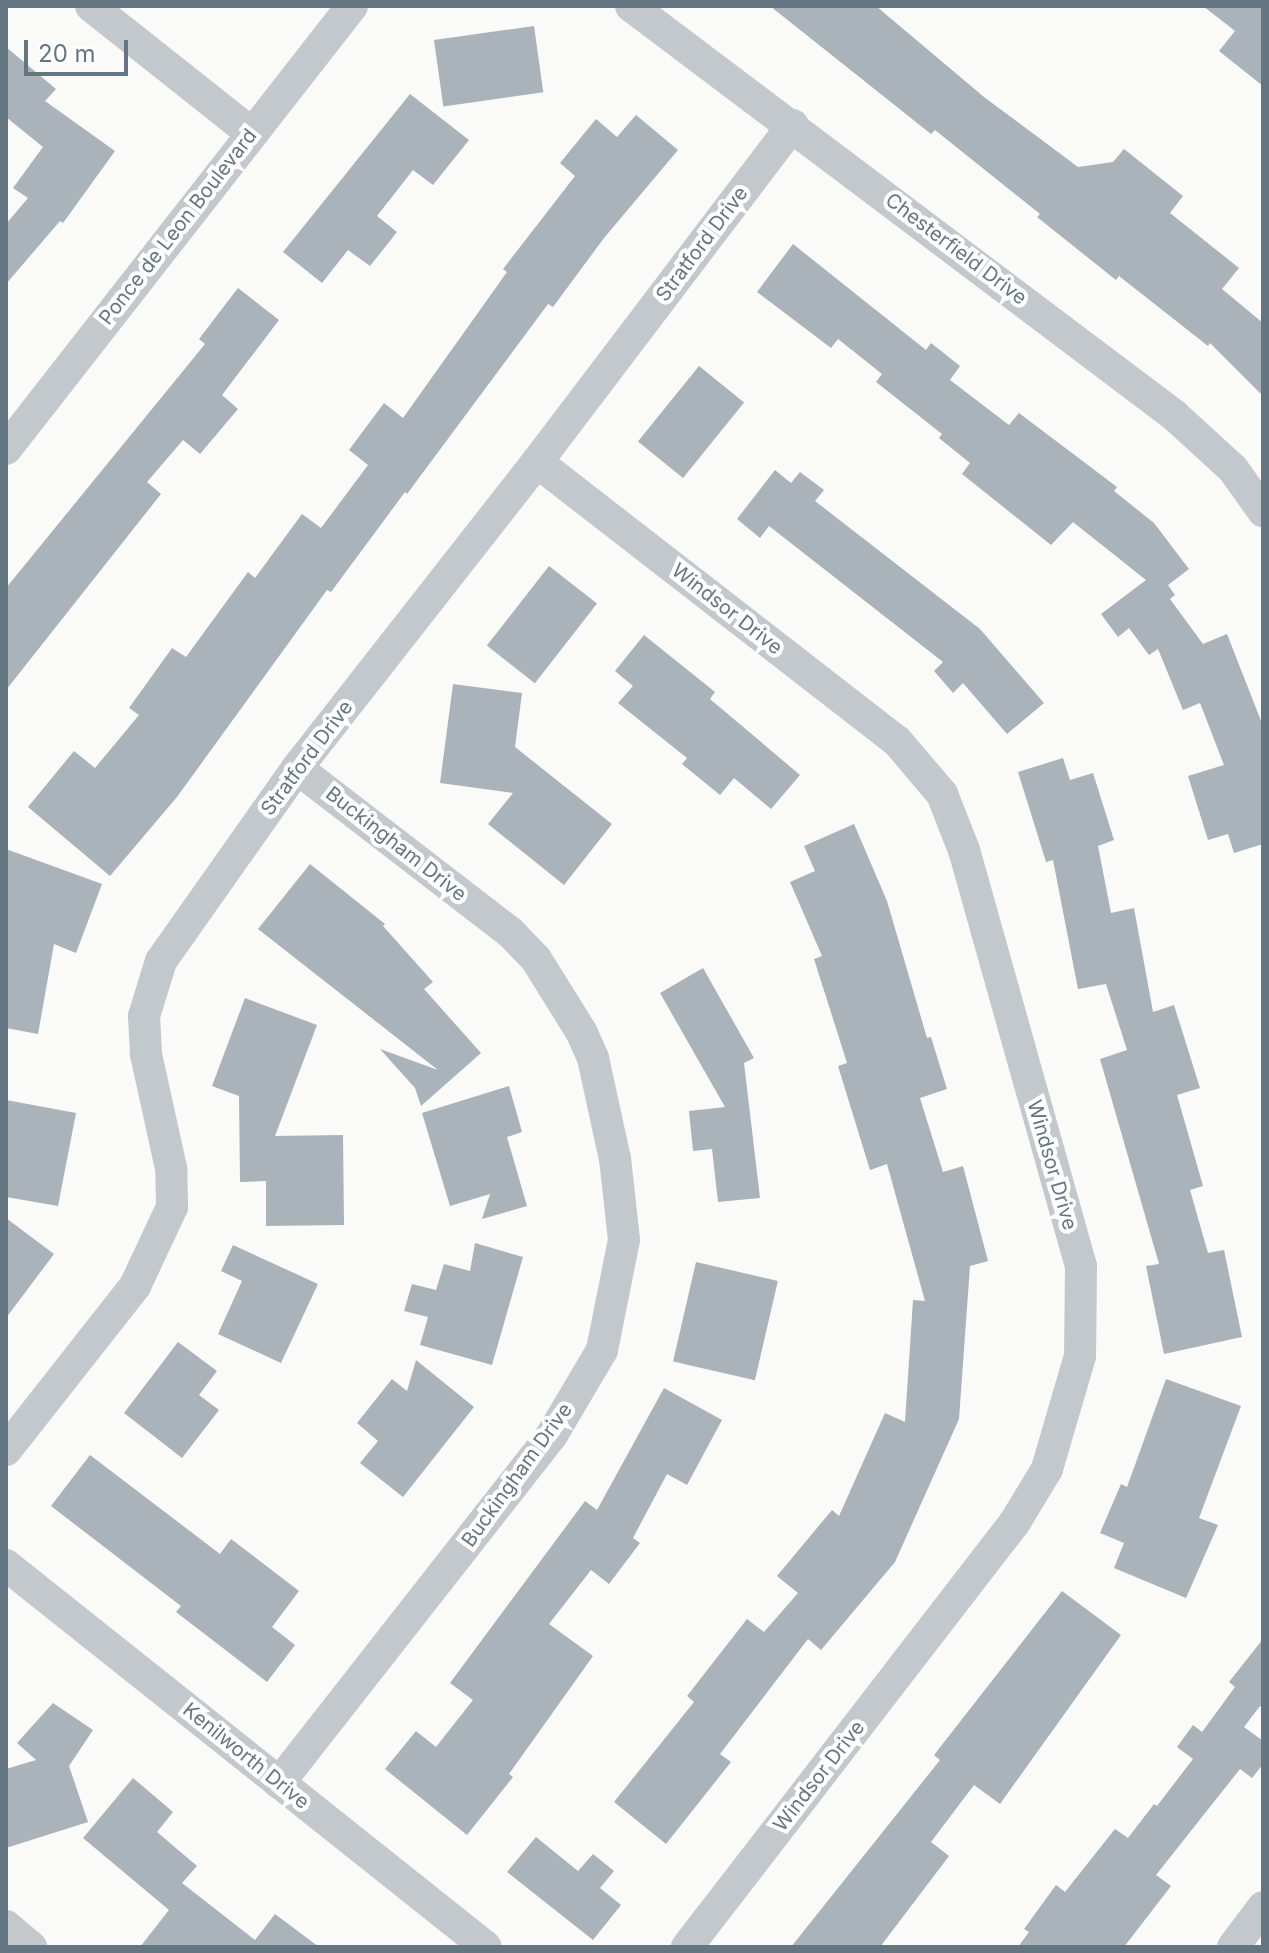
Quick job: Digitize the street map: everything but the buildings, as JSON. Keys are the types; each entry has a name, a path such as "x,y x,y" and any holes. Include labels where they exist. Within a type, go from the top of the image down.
{"street":[{"path":"91,6 250,132"},
{"name":"Ponce de Leon Boulevard","path":"6,449 250,132 352,6"},
{"name":"Chesterfield Drive","path":"631,6 793,125 1174,415 1233,469 1263,511"},
{"name":"Stratford Drive","path":"6,1450 135,1286 159,1241 172,1207 171,1168 146,1054 144,1016 161,961 297,768 537,462 793,125"},
{"name":"Windsor Drive","path":"537,462 897,741 942,794 964,850 1004,1004 1081,1266 1080,1356 1047,1469 1015,1522 687,1947"},
{"name":"Buckingham Drive","path":"279,1783 553,1433 602,1350 624,1240 615,1159 593,1058 582,1033 536,959 511,933 297,768"},
{"name":"Kenilworth Drive","path":"6,1565 486,1947"},
{"path":"1233,1947 1263,1907"},
{"path":"6,1926 31,1947"}]}
